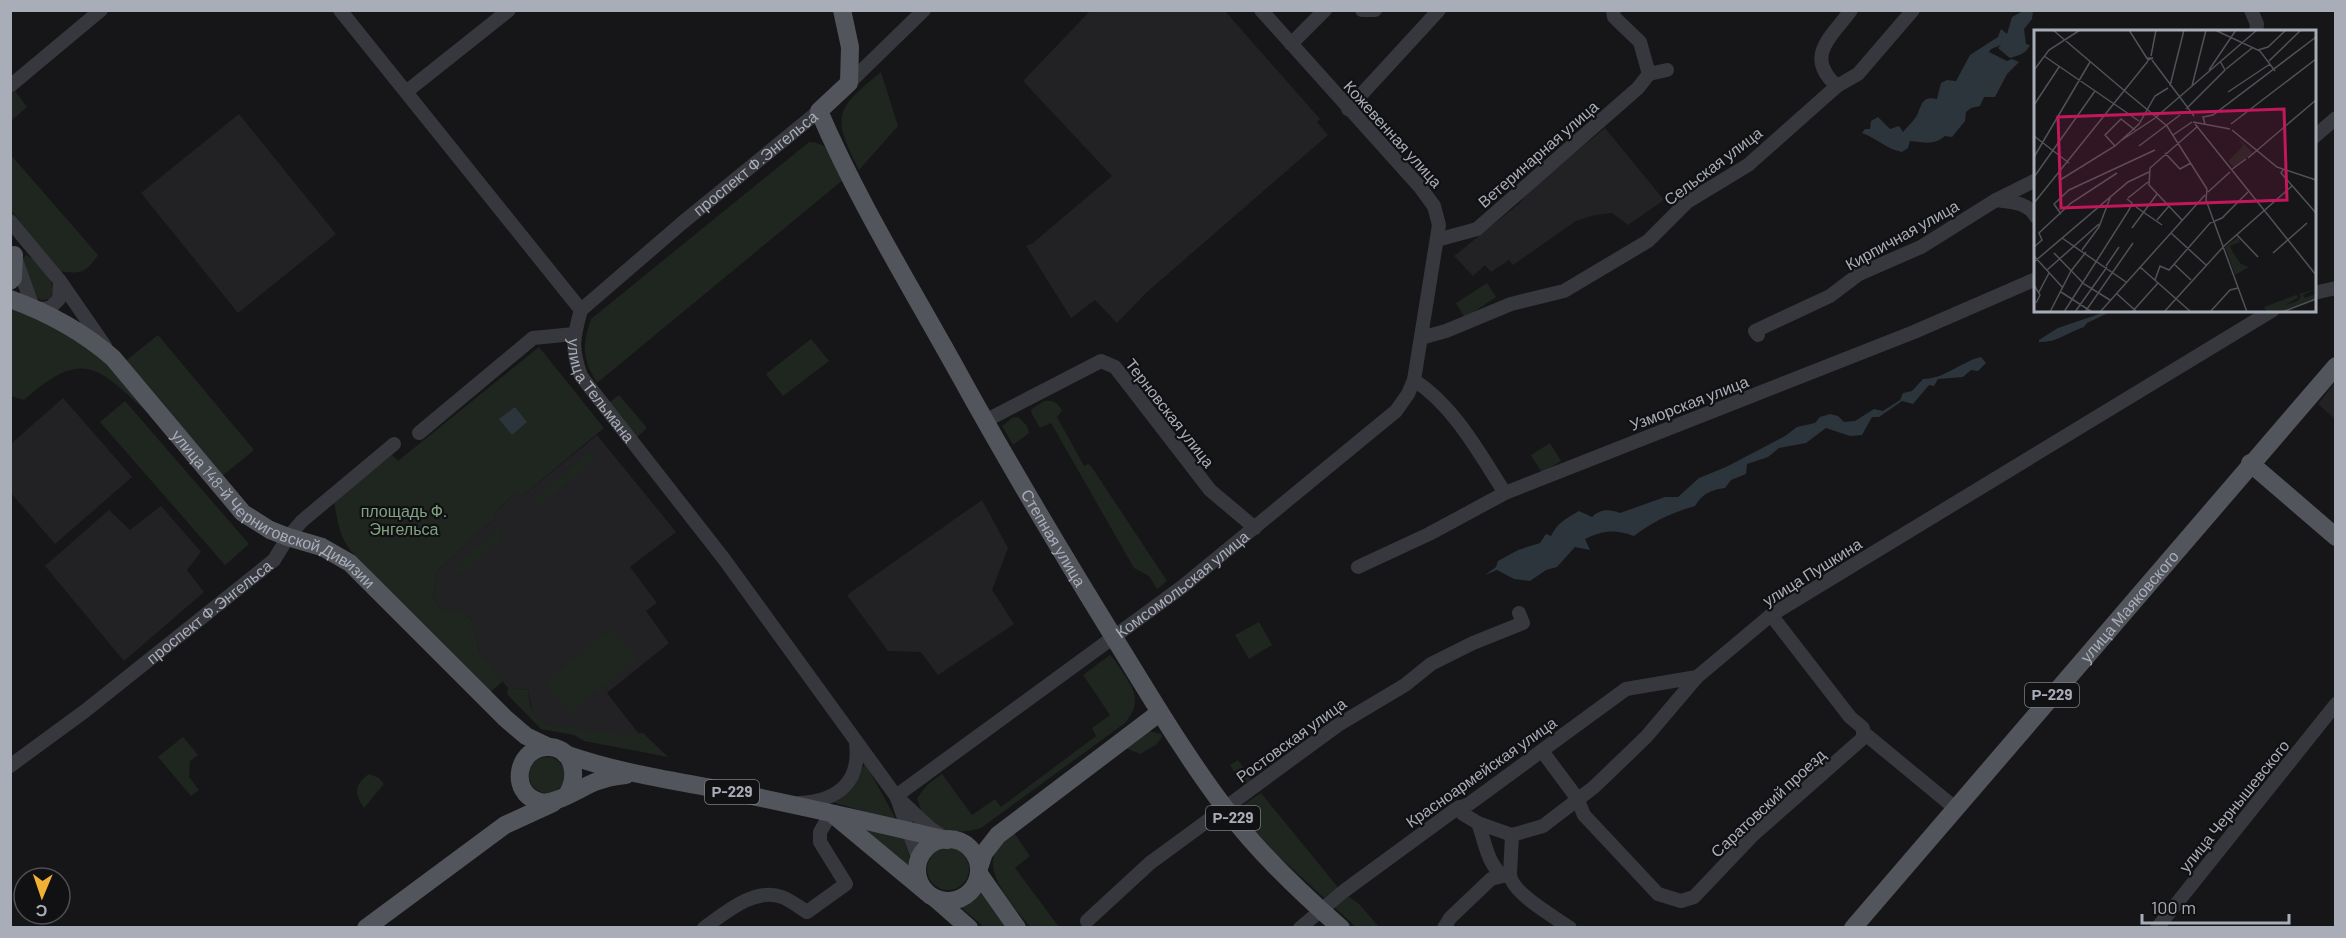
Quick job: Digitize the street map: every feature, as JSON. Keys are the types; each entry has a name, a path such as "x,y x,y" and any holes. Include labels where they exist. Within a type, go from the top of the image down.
{"main road":[{"path":"829,10 838,51 836,96"},
{"path":"842,10 850,47 849,83"},
{"name":"проспект Ф.Энгельса","path":"819,111 849,83"},
{"name":"Степная улица","path":"819,111 856,187 985,421 1058,549 1160,713 1225,808 1249,837 1321,910 1341,927"},
{"path":"10,281 13,278 13,251"},
{"path":"10,299 36,308 90,338 113,358"},
{"name":"улица 148-й Черниговской Дивизии","path":"113,358 243,513 270,530 322,547 350,563 505,718 526,736 557,751"},
{"name":"улица Маяковского","path":"1853,927 2250,463 2336,366"},
{"path":"2250,463 2336,537"},
{"name":"Р-229","path":"831,813 931,895 953,901 963,898 975,886 984,854 998,835 1160,713"},
{"name":"улица 148-й Черниговской Дивизии","path":"505,718 515,741 521,765"},
{"path":"520,783 531,798 540,802 561,797 573,785 575,772 572,763 557,751 531,752 521,765"},
{"name":"Р-229","path":"557,751 596,765 633,774 786,803 956,842"},
{"name":"Р-229","path":"505,825 516,806 521,765"},
{"name":"Р-229","path":"366,927 505,825 598,781 633,774"},
{"name":"Р-229","path":"919,861 929,846 998,835"},
{"name":"улица Тельмана","path":"956,842 974,853 979,871 1017,927"},
{"name":"улица Тельмана","path":"919,861 917,872 920,882 931,895"},
{"path":"931,895 969,927"}],"street":[{"path":"10,86 101,10"},
{"name":"улица Тельмана","path":"340,10 581,310 574,334 573,355 581,376 724,560 896,796 930,828 956,842"},
{"path":"406,92 509,10"},
{"name":"проспект Ф.Энгельса","path":"849,83 924,10"},
{"name":"Кожевенная улица","path":"1261,10 1420,187 1434,206 1439,225 1421,338"},
{"path":"1291,44 1324,10"},
{"path":"1362,10 1375,10"},
{"path":"1348,109 1439,10"},
{"path":"1837,86 1828,79 1821,63 1821,52 1827,38 1851,10"},
{"name":"Сельская улица","path":"1421,338 1446,331 1511,303 1564,291 1648,242 1687,202 1748,165 1837,86 1858,74 1914,10"},
{"path":"2251,10 2257,24 2256,30"},
{"path":"1614,14 1640,42 1649,74 1666,70"},
{"name":"Ветеринарная улица","path":"1437,240 1477,229 1638,88 1649,74"},
{"name":"проспект Ф.Энгельса","path":"581,310 682,223 819,111"},
{"path":"2316,135 2336,118"},
{"name":"Кирпичная улица","path":"1758,335 1755,331 1830,296 1859,274 1921,247 1996,200 2034,181"},
{"path":"1996,200 2018,202 2034,213"},
{"name":"улица 148-й Черниговской Дивизии","path":"10,221 60,281 113,358"},
{"path":"13,251 36,308 50,308 59,299 60,281"},
{"name":"Узморская улица","path":"1358,567 1429,534 1505,493 1914,332 2034,280"},
{"path":"2316,293 2336,288"},
{"name":"улица Пушкина","path":"1512,835 1543,826 1563,812 1577,798 1594,788 1646,736 1697,677 1771,615 2270,312"},
{"path":"419,433 533,338 574,334"},
{"name":"Комсомольская улица","path":"896,796 1182,587 1396,411 1408,394 1414,380 1421,338"},
{"name":"Терновская улица","path":"985,421 1101,361 1106,362 1115,367 1209,490 1255,528"},
{"path":"1414,380 1429,389 1456,419 1505,493"},
{"name":"проспект Ф.Энгельса","path":"10,766 85,711 274,560 288,537 302,521 394,444"},
{"name":"Ростовская улица","path":"1087,921 1150,863 1338,725 1405,685 1431,664 1473,643 1523,623 1519,612"},
{"path":"1771,615 1850,717 1863,728 1864,733 1955,808"},
{"name":"Красноармейская улица","path":"1300,927 1344,891 1460,807 1469,804 1626,689 1697,677"},
{"name":"улица Чернышевского","path":"2157,927 2336,704"},
{"name":"Саратовский проезд","path":"1542,751 1577,798 1584,815 1658,894 1681,901 1694,897 1753,835 1863,738 1864,733"},
{"path":"786,803 810,802 844,788 857,767 856,743"},
{"name":"улица Тельмана","path":"896,796 919,861"},
{"path":"1460,807 1463,814 1478,823 1512,835 1507,875"},
{"path":"704,927 739,903 765,895 782,897 807,912 846,884 820,842 820,832 831,813"},
{"path":"1478,823 1496,870 1507,875 1517,890 1570,927"},
{"path":"1444,927 1450,918 1491,879 1507,875"}],"shaded area":[{"path":"1090,11 1225,11 1320,119 1317,122 1328,135 1147,292 1117,323 1095,300 1071,318 1026,246 1033,243 1112,176 1023,81"},
{"path":"2023,11 2033,11 2032,19 2024,29 2026,44 2030,45 2022,54 2010,58 1998,48 2001,45 1991,49 1989,52 2007,61 2012,59 2019,62 2007,74 1995,97 1984,97 1980,106 1966,112 1965,121 1952,137 1945,136 1932,142 1910,141 1908,148 1902,152 1862,133 1865,129 1870,129 1871,121 1878,117 1890,129 1899,126 1903,132 1915,118 1924,101 1929,98 1937,99 1941,83 1947,80 1956,81 1970,55 1998,37 2001,29 2007,34 2012,17"},
{"path":"239,114 336,234 238,313 141,193"},
{"path":"1605,128 1664,200 1628,225 1612,213 1576,221 1513,265 1509,260 1491,272 1485,265 1473,276 1454,256 1520,203 1527,192"},
{"path":"2110,312 2062,337 2039,342 2058,328"},
{"path":"1981,357 1986,363 1978,371 1971,370 1963,377 1938,379 1934,386 1929,385 1913,404 1902,401 1879,417 1872,417 1862,435 1850,436 1826,428 1806,443 1779,448 1768,457 1747,464 1746,474 1731,480 1725,488 1708,493 1695,506 1663,518 1634,536 1621,532 1603,532 1591,536 1585,539 1590,550 1575,547 1557,567 1546,570 1530,581 1514,579 1497,570 1485,575 1496,567 1498,561 1518,550 1540,543 1546,534 1551,536 1560,524 1579,511 1592,517 1602,511 1620,513 1665,497 1678,497 1699,478 1726,467 1785,436 1797,427 1815,423 1820,417 1830,414 1838,416 1844,422 1855,421 1874,409 1883,411 1900,400 1903,393 1912,391 1923,379 1939,376"},
{"path":"2335,382 2335,419 2318,404"},
{"path":"63,398 132,477 55,544 11,493 11,444"},
{"path":"515,407 527,422 512,435 499,419"},
{"path":"597,435 676,532 630,567 657,603 646,611 669,643 607,693 639,734 623,736 559,727 541,722 533,714 528,690 508,688 479,652 472,621 463,611 443,611 433,599 437,571 493,520 496,511 515,494 525,494"},
{"path":"982,500 1008,548 992,590 1014,624 938,675 921,652 888,651 847,595"},
{"path":"161,506 201,552 187,570 204,592 124,661 45,566 109,510 130,530"}],"green space":[{"path":"881,72 898,126 859,170 844,137 842,115 846,105 854,96"},
{"path":"15,91 27,107 11,121 11,95"},
{"path":"809,142 817,143 828,149 844,179 597,383 588,366 585,352 591,319"},
{"path":"10,154 98,255 85,269 77,272 58,271 11,210"},
{"path":"26,255 47,275 52,288 49,299 41,300 37,297 22,259"},
{"path":"1487,283 1496,297 1465,318 1456,303"},
{"path":"11,308 63,330 107,361 155,419 120,388 93,370 79,369 64,372 24,400 11,396"},
{"path":"158,335 254,450 221,477 123,363"},
{"path":"811,339 829,361 783,396 766,374"},
{"name":"площадь Ф. Энгельса","path":"539,347 604,428 525,494 515,494 496,511 493,520 437,571 433,599 443,611 463,611 472,621 479,652 503,681 489,693 350,550 337,520 334,501 392,455 398,461"},
{"path":"619,395 647,428 636,438 609,403"},
{"path":"125,401 249,544 225,565 100,422"},
{"path":"1044,401 1055,402 1059,406 1062,411 1057,417 1084,466 1088,464 1091,466 1167,581 1157,589 1149,576 1134,568 1051,423 1040,428 1031,412"},
{"path":"1018,417 1027,426 1029,433 1013,445 1002,426 1012,418"},
{"path":"1550,443 1561,461 1542,473 1531,455"},
{"path":"592,450 597,457 541,505 535,499"},
{"path":"498,529 504,537 459,574 453,568"},
{"path":"1259,622 1272,645 1249,659 1235,635"},
{"path":"611,628 637,659 570,713 545,682"},
{"path":"1110,655 1127,678 1135,697 1134,709 1125,723 981,828 960,832 950,831 933,824 926,817 917,798 927,785 942,774 972,815 995,799 1001,807 1096,736 1092,728 1110,715 1083,675"},
{"path":"508,688 528,690 532,711 537,718 547,724 601,733 643,733 668,757 584,741 574,735 541,729 507,694"},
{"path":"1149,731 1161,734 1162,737 1156,745 1140,754 1121,746"},
{"path":"183,737 198,755 190,761 189,777 199,790 191,796 158,757"},
{"path":"547,757 560,762 565,775 560,788 547,793 534,788 529,775 534,762"},
{"path":"1238,760 1253,782 1245,788 1230,765"},
{"path":"865,763 897,821 829,801 854,786"},
{"path":"369,774 379,778 384,784 364,808 358,798 357,789 360,782"},
{"path":"1261,793 1341,891 1359,904 1379,927 1356,927 1274,852 1237,809"},
{"path":"854,823 903,835 913,870"},
{"path":"1013,831 1030,856 1015,868 1059,927 1030,927 1010,902 998,882 993,862 995,853"},
{"path":"948,848 963,854 969,869 963,884 948,890 933,884 927,869 933,854"},
{"path":"980,887 1008,927 984,927 957,904 973,897"}]}
